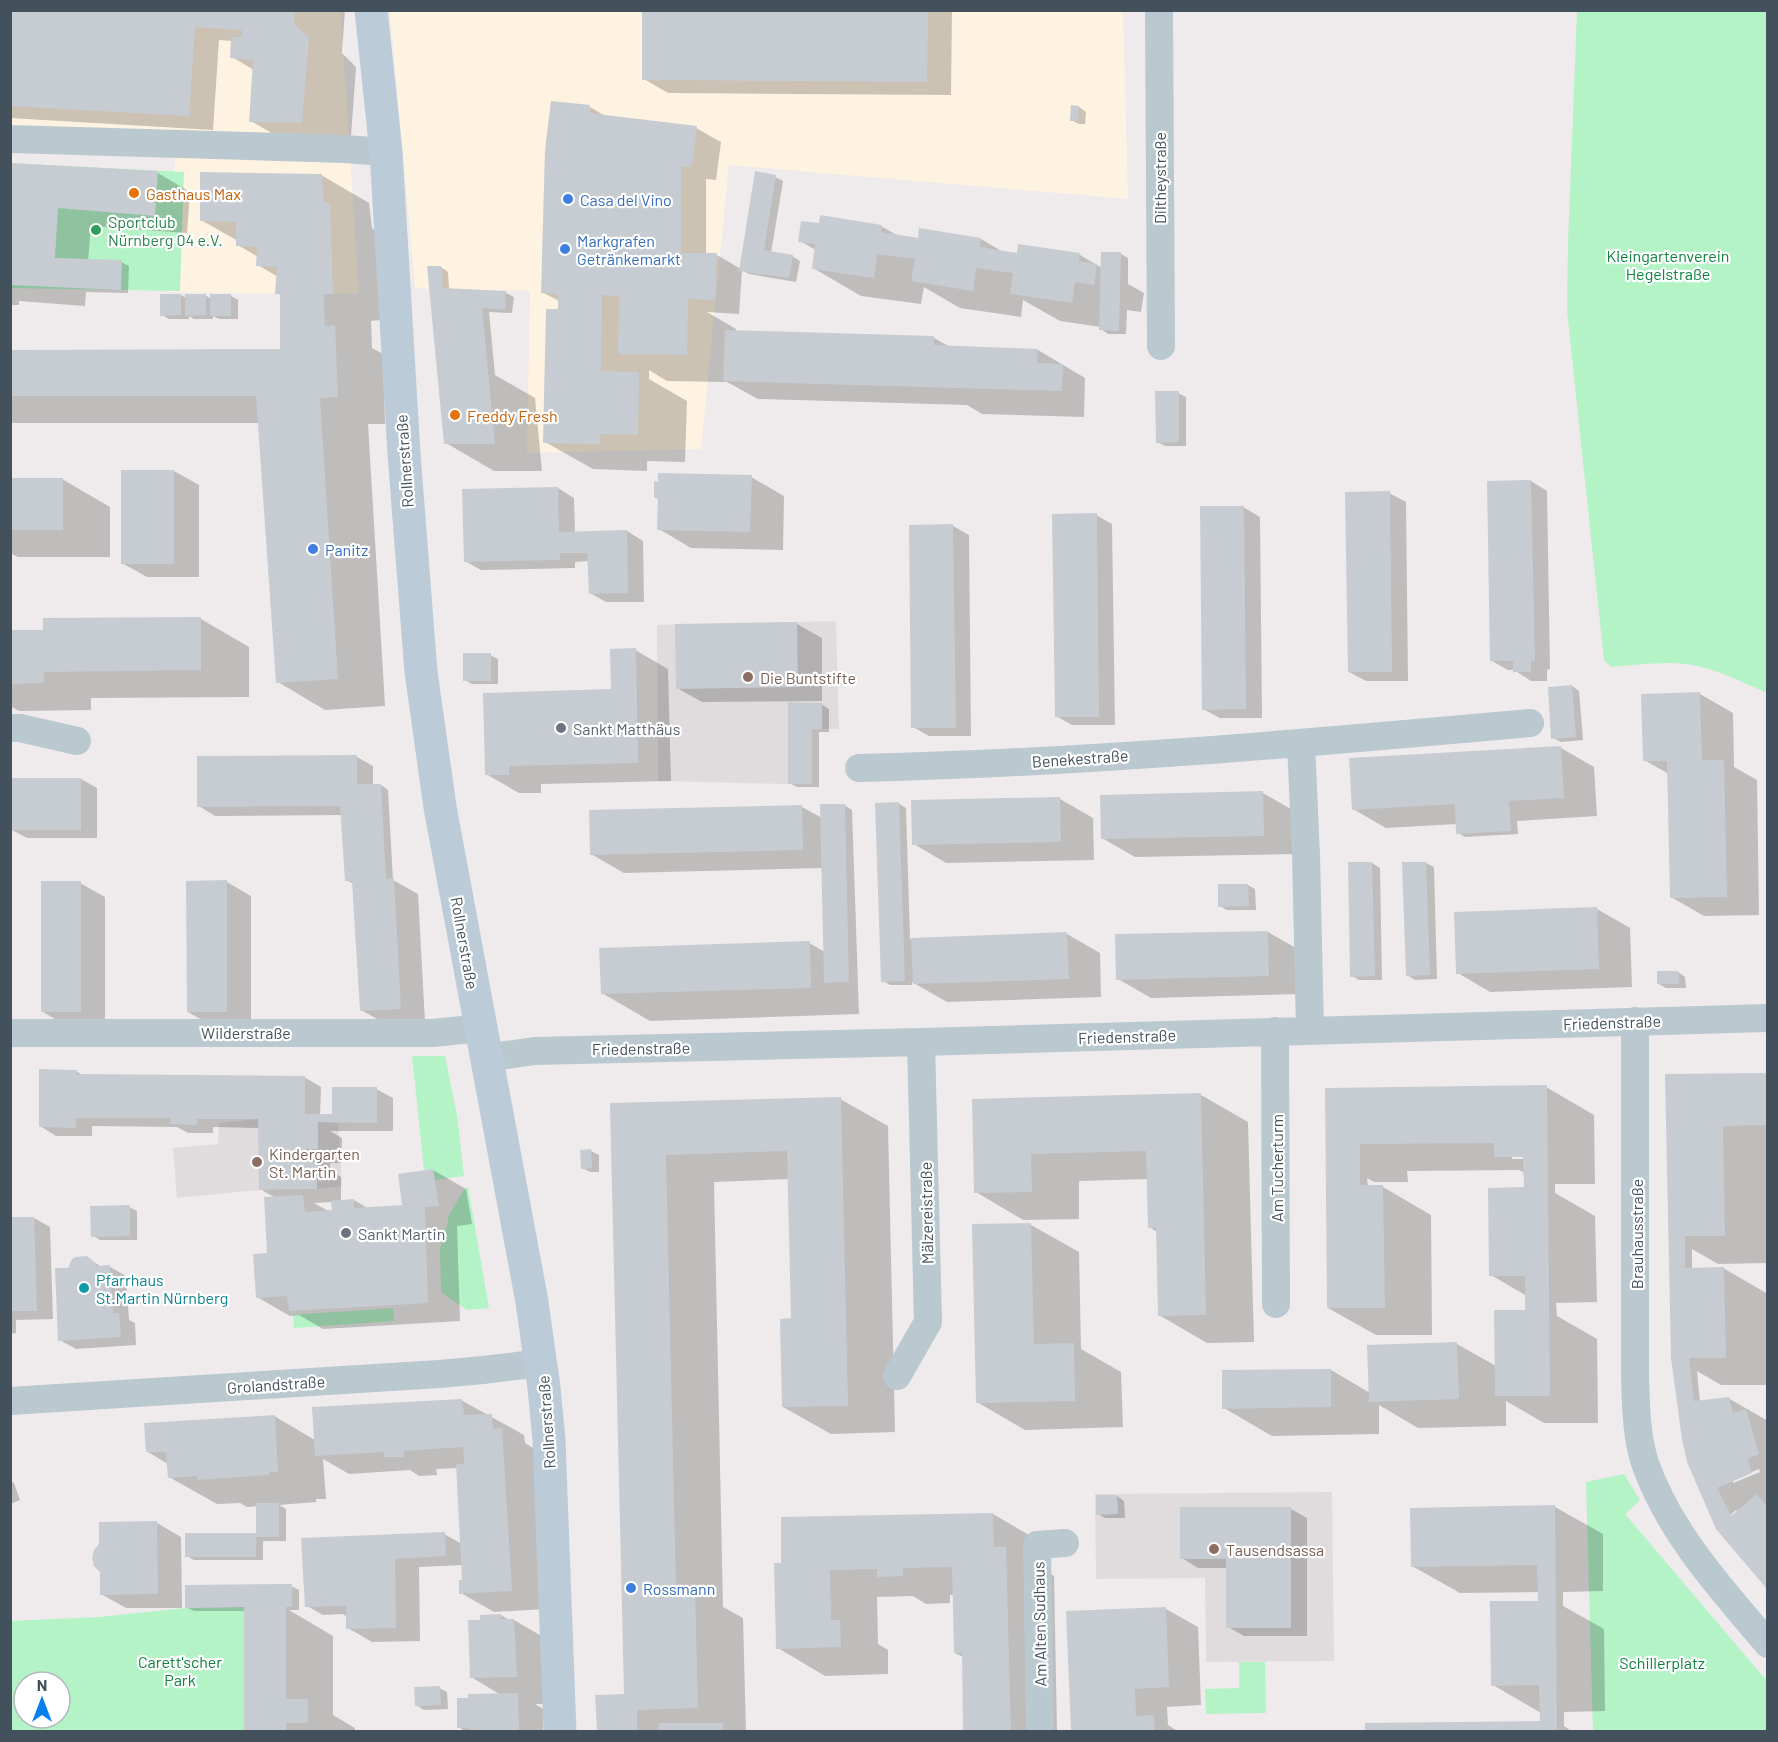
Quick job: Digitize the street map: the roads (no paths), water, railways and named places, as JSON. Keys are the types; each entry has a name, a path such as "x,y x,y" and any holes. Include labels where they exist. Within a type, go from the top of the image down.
{"street":[{"name":"Rollnerstraße","path":"371,10 386,152 404,454 425,715 541,1362 549,1440 560,1731"},
{"name":"Diltheystraße","path":"1159,10 1161,346"},
{"path":"10,139 344,148 386,152"},
{"name":"Benekestraße","path":"859,768 969,766 1301,743 1530,723"},
{"path":"10,728 20,728 77,741"},
{"path":"1301,743 1310,1031"},
{"name":"Friedenstraße","path":"483,1043 534,1051 1767,1018"},
{"name":"Brauhausstraße","path":"1635,1021 1635,1376 1641,1446 1645,1462 1661,1500 1688,1545 1767,1644"},
{"name":"Am Tucherturm","path":"1275,1031 1276,1304"},
{"name":"Wilderstraße","path":"10,1033 433,1033 483,1043"},
{"name":"Mälzereistraße","path":"897,1376 928,1322 921,1042"},
{"name":"Grolandstraße","path":"10,1401 450,1373 541,1362"},
{"name":"Am Alten Sudhaus","path":"1040,1731 1037,1545 1065,1543"}],"place":[{"name":"Gasthaus Max","path":"134,193"},
{"name":"Casa del Vino","path":"568,199"},
{"name":"Sportclub Nürnberg 04 e.V.","path":"96,230"},
{"name":"Markgrafen Getränkemarkt","path":"565,249"},
{"name":"Freddy Fresh","path":"455,415"},
{"name":"Panitz","path":"313,549"},
{"name":"Die Buntstifte","path":"748,677"},
{"name":"Sankt Matthäus","path":"561,728"},
{"name":"Kindergarten St. Martin","path":"257,1162"},
{"name":"Sankt Martin","path":"346,1233"},
{"name":"Pfarrhaus St.Martin Nürnberg","path":"84,1288"},
{"name":"Tausendsassa","path":"1214,1549"},
{"name":"Rossmann","path":"631,1588"}],"park label":[{"name":"Kleingartenverein Hegelstraße","path":"1668,264"},
{"name":"Schillerplatz","path":"1662,1662"},
{"name":"Carett'scher Park","path":"180,1670"}]}
